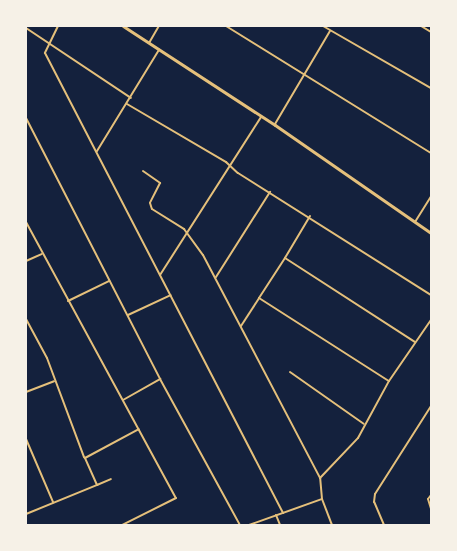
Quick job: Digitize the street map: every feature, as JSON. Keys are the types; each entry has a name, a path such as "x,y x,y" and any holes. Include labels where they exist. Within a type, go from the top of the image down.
{"street":[{"path":"58,26 48,42 45,53 97,151 282,513"},
{"path":"123,26 275,125 431,233"},
{"path":"149,43 159,26"},
{"path":"226,26 431,153"},
{"path":"323,26 431,88"},
{"path":"421,26 431,32"},
{"path":"26,28 131,98"},
{"path":"275,125 306,75 330,31"},
{"path":"97,151 131,98 159,50"},
{"path":"127,104 231,166 431,295"},
{"path":"160,274 188,233 261,117"},
{"path":"26,118 160,379 240,525"},
{"path":"143,171 160,183 150,203 152,209 188,233 216,278 320,478 322,499 332,525"},
{"path":"216,278 270,192"},
{"path":"415,222 431,196"},
{"path":"241,326 260,298 310,216"},
{"path":"26,222 42,254 139,429 176,501 122,525"},
{"path":"26,261 42,254"},
{"path":"285,258 415,342"},
{"path":"68,301 109,281"},
{"path":"128,315 171,295"},
{"path":"260,298 389,381"},
{"path":"26,319 47,358 54,381 97,485"},
{"path":"320,478 354,442 389,381 431,320"},
{"path":"290,372 364,424"},
{"path":"123,400 160,379"},
{"path":"26,392 54,381"},
{"path":"384,525 374,502 374,494 431,406"},
{"path":"85,458 139,429"},
{"path":"26,439 53,502"},
{"path":"26,514 111,478"},
{"path":"431,495 428,499 431,508"},
{"path":"249,525 322,499"},
{"path":"276,515 280,525"}]}
